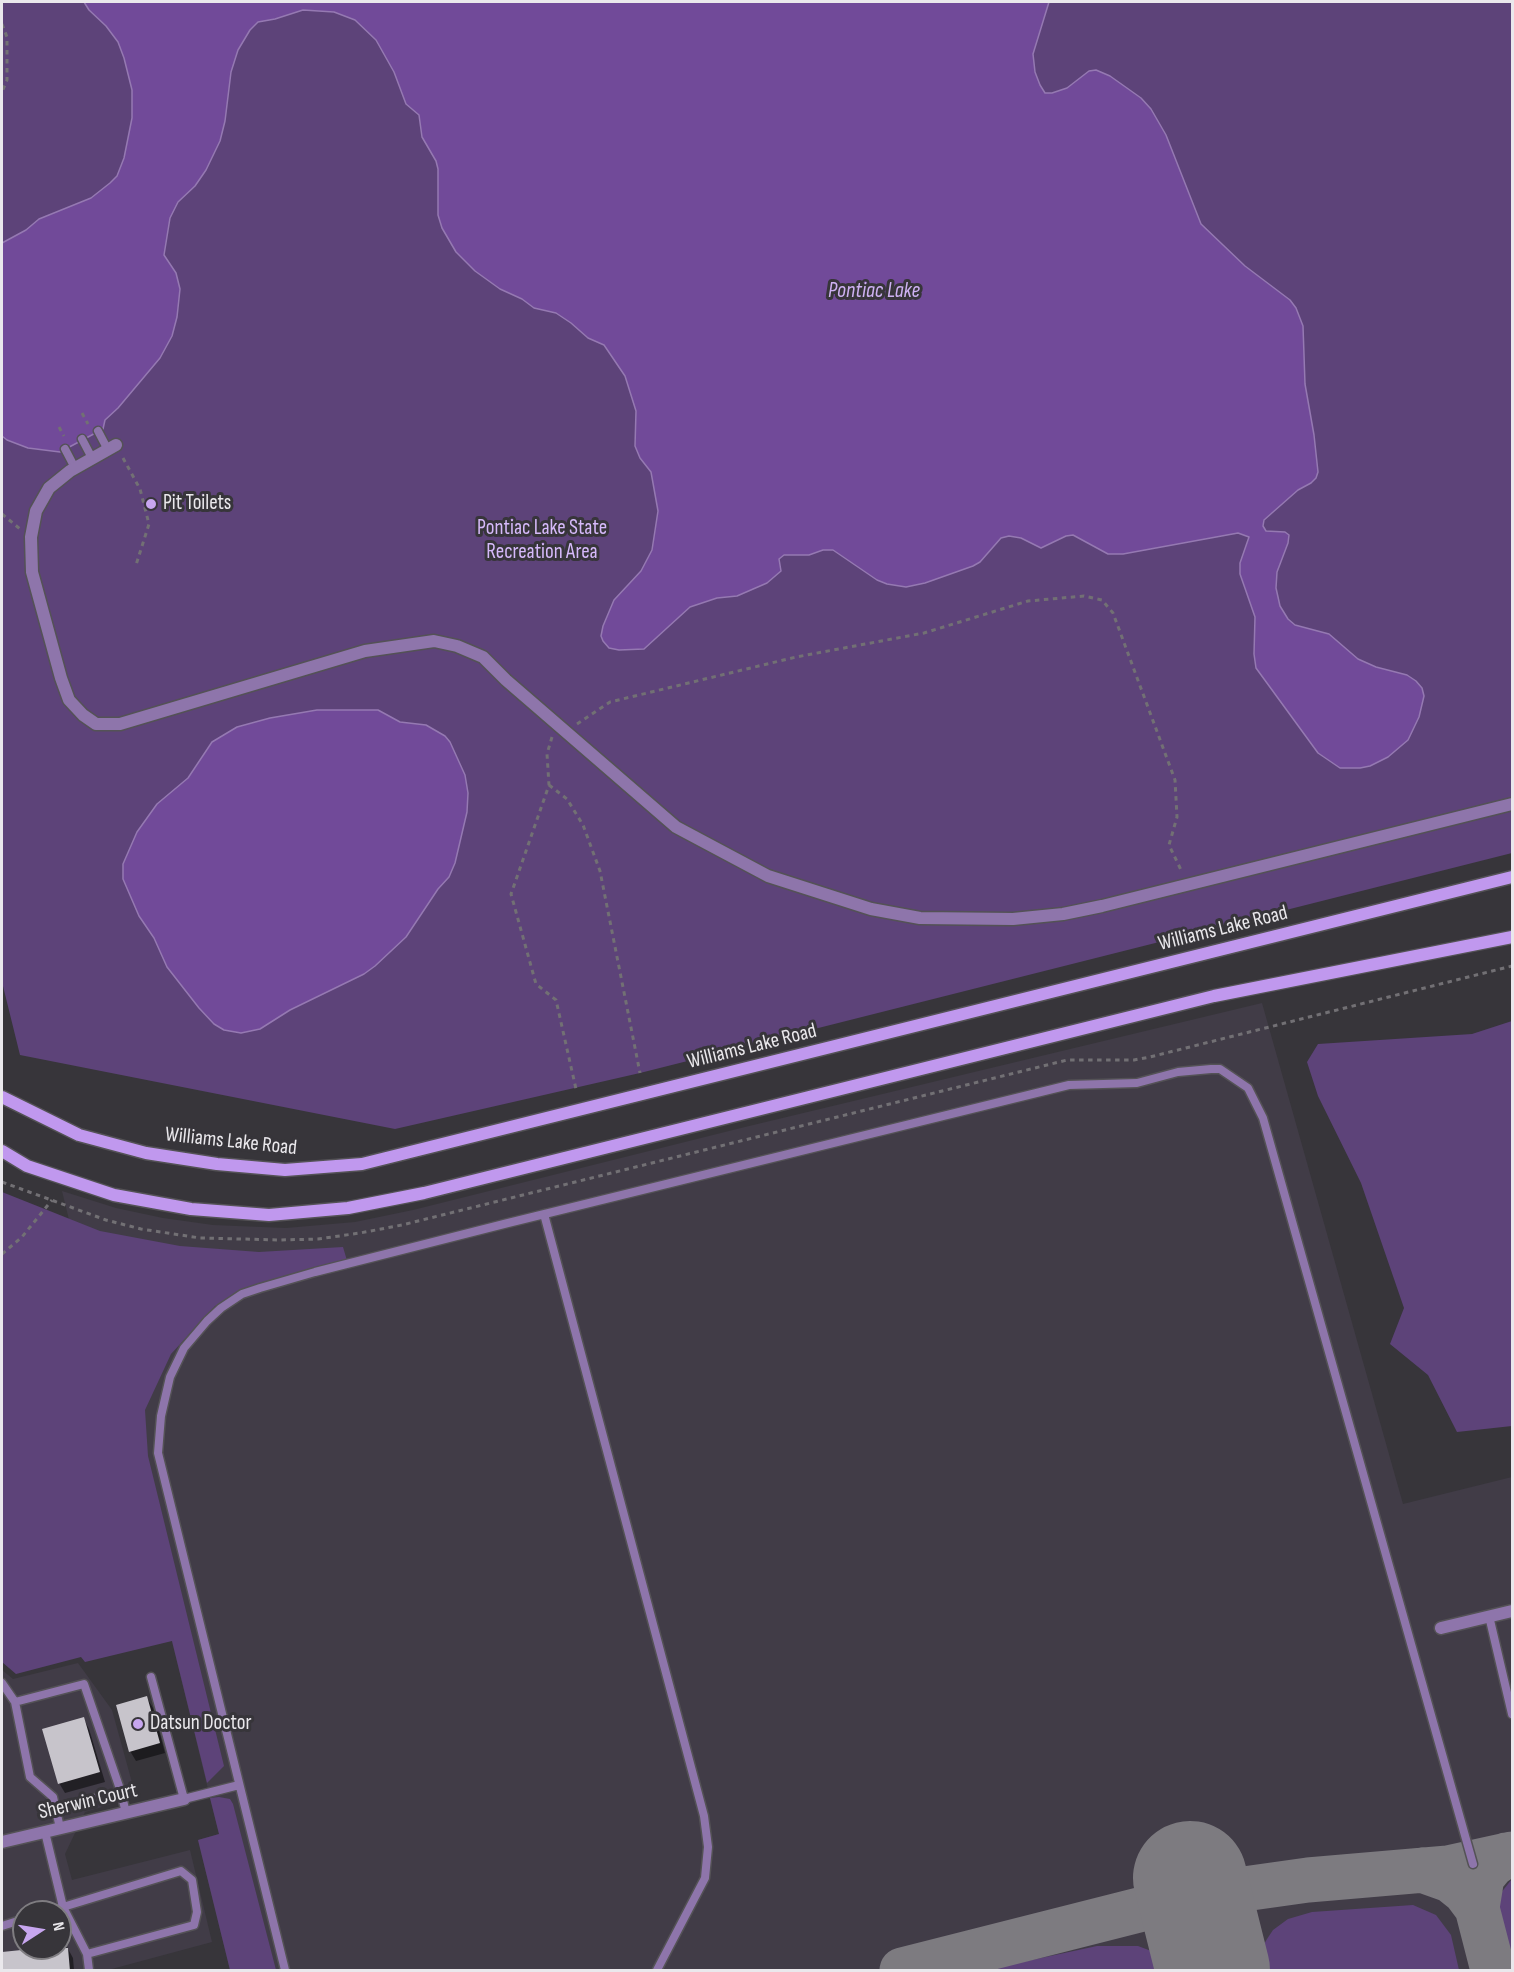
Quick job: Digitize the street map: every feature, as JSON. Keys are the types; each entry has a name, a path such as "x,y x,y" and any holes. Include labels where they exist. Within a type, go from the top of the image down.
{"main road":[{"name":"Williams Lake Road","path":"2,1097 79,1135 146,1153 217,1164 285,1170 362,1164 1512,877"},
{"path":"2,1151 27,1166 114,1195 191,1209 269,1215 348,1208 424,1192 1214,996 1512,937"}],"street":[{"path":"112,447 75,468 49,488 36,511 31,537 32,572 61,678 69,700 83,715 96,724 120,724 365,651 434,641 457,646 483,657 506,680 676,827 768,876 872,909 920,918 1013,919 1062,914 1512,804"},
{"path":"1441,1628 1512,1611"},
{"name":"Sherwin Court","path":"2,1842 184,1799"}],"lane":[{"path":"98,431 112,447"},
{"path":"82,440 92,458"},
{"path":"64,449 75,468"},
{"path":"285,1971 158,1454 160,1416 170,1377 184,1348 207,1321 242,1294 315,1272 544,1214 1069,1085 1137,1083 1178,1072 1220,1068 1248,1088 1263,1118 1473,1864"},
{"path":"544,1214 704,1816 708,1847 705,1878 657,1971"},
{"path":"1489,1616 1512,1714"},
{"path":"151,1677 184,1799 239,1785"},
{"path":"2,1683 15,1702 30,1777 53,1797 60,1828"},
{"path":"15,1702 84,1684 126,1813"},
{"path":"55,1808 121,1792"},
{"path":"45,1832 61,1900"},
{"path":"72,1904 181,1871 192,1880 197,1912 194,1926 87,1954"},
{"path":"72,1925 87,1954 89,1971"}],"path":[{"path":"2,24 7,38 7,80 2,92"},
{"path":"112,447 140,489 149,524 136,565"},
{"path":"2,514 31,537"},
{"path":"570,734 579,722 610,702 796,657 924,633 1028,601 1084,596 1102,600 1113,613 1175,780 1177,817 1170,845 1188,885"},
{"path":"557,723 547,754 549,785 511,894 536,984 556,1000 576,1089"},
{"path":"549,785 567,799 583,825 600,872 640,1073"},
{"path":"2,1182 106,1221 200,1238 318,1239 360,1233 402,1226 1068,1060 1134,1060 1150,1057 1512,966"},
{"path":"2,1254 22,1237 52,1200"}],"shaded area":[{"path":"1262,1003 1403,1504 1512,1477 1512,1970 230,1970 198,1840 219,1834 62,1191 116,1208 213,1225 286,1228 355,1222 413,1210 745,1127"},
{"path":"78,1663 112,1710 136,1797 85,1812 65,1854 72,1880 190,1850 212,1942 108,1970 2,1970 2,1670 13,1679"}],"green space":[{"name":"Pontiac Lake State Recreation Area","path":"2,2 1512,2 1512,853 640,1073 395,1129 20,1055 2,982"},
{"path":"1512,1021 1512,1426 1457,1432 1428,1375 1390,1344 1404,1308 1361,1183 1318,1096 1307,1062 1318,1044 1472,1034"},
{"path":"2,1192 100,1231 180,1246 259,1252 343,1247 348,1264 215,1306 171,1354 145,1410 148,1456 224,1766 207,1783 172,1641 85,1662 81,1657 16,1674 2,1662"},
{"path":"210,1798 230,1799 233,1804 276,1970 230,1970 198,1840 219,1834"},
{"path":"1512,1879 1512,1970 1498,1909 1500,1894"},
{"path":"1413,1905 1436,1915 1451,1935 1459,1970 1255,1970 1258,1955 1267,1939 1273,1930 1288,1919 1312,1912"},
{"path":"1097,1946 1138,1946 1154,1952 1165,1961 1170,1970 985,1970"}],"water":[{"name":"Pontiac Lake","path":"84,2 1049,2 1033,54 1035,72 1045,93 1067,88 1089,71 1096,70 1110,76 1141,98 1151,109 1166,135 1201,224 1245,266 1290,300 1296,308 1303,326 1305,384 1318,472 1311,483 1298,490 1264,520 1263,526 1266,531 1285,532 1289,535 1277,572 1276,588 1280,606 1295,625 1329,634 1358,659 1376,667 1407,675 1416,681 1422,688 1424,696 1419,717 1408,740 1388,757 1360,768 1340,768 1318,753 1256,668 1255,617 1240,574 1240,563 1249,537 1238,533 1123,554 1108,554 1073,535 1041,548 1021,538 1009,536 1001,538 980,562 973,566 925,583 906,587 877,580 833,550 823,550 809,555 784,555 779,559 781,571 767,583 737,596 717,598 690,607 644,649 609,648 601,636 603,626 614,600 641,571 652,550 658,511 651,472 640,458 635,446 636,411 625,376 604,345 588,338 556,313 534,308 522,299 500,289 475,271 456,252 442,228 438,215 438,169 422,137 419,115 406,104 394,72 376,40 355,20 334,12 303,10 258,22 250,30 238,50 231,72 220,141 206,170 195,186 178,202 170,218 164,255 176,273 180,289 172,336 160,358 105,420 103,429 60,452 28,448 7,440 2,436 2,243 26,230 39,219 91,198 110,183 117,176 124,158 132,118 132,90 118,42"},
{"path":"317,710 378,710 400,722 426,725 445,736 465,775 468,793 467,812 455,863 449,877 438,889 406,937 364,974 290,1010 260,1029 241,1033 224,1030 214,1024 199,1008 167,967 154,938 139,916 123,879 123,864 137,832 157,804 188,778 212,742 237,727 270,718"}],"building":[{"name":"Datsun Doctor","path":"147,1696 160,1743 129,1752 116,1705"},
{"path":"84,1717 100,1772 58,1784 42,1729"},
{"path":"12,1951 12,1960 69,1960 70,1971 2,1971 2,1952"}],"taxiway":[{"path":"902,1970 1194,1896 1308,1880 1448,1868 1512,1854"},
{"path":"1422,1870 1450,1880 1465,1892 1477,1908 1482,1877 1492,1865 1506,1855"},
{"path":"1477,1908 1493,1970"}],"runway":[{"path":"1190,1878 1213,1970"}],"place":[{"name":"Pit Toilets","path":"151,504"},
{"name":"Datsun Doctor","path":"138,1724"}]}
